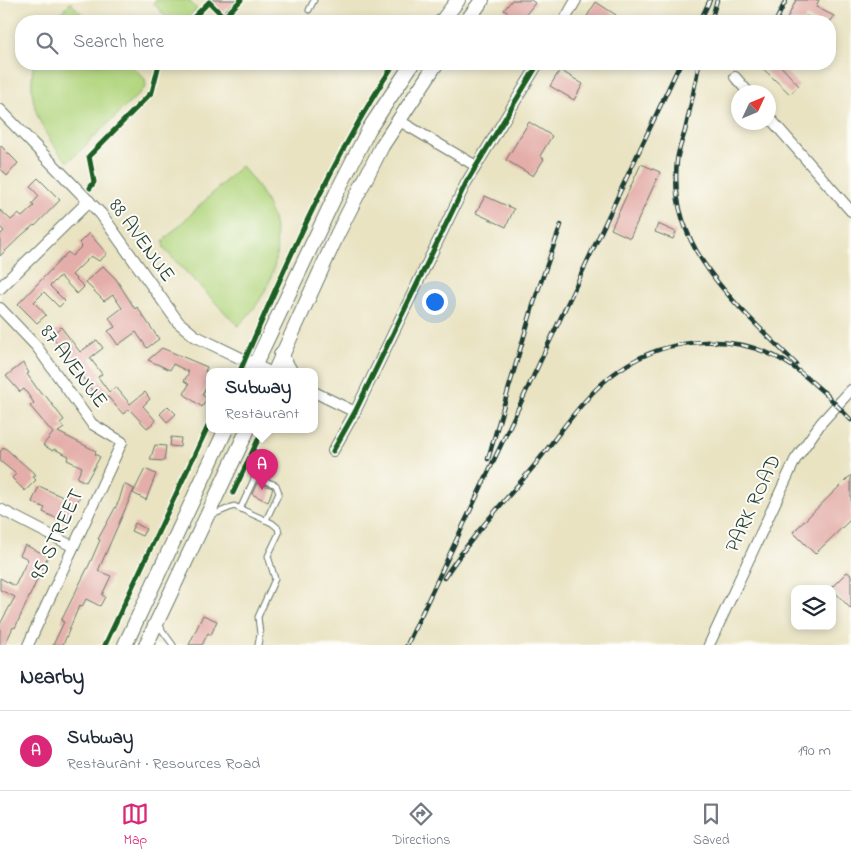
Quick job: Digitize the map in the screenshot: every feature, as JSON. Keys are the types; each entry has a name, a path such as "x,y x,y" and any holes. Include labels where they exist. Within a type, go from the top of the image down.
{"main road":[{"path":"447,15 458,0"},
{"path":"471,15 482,0"},
{"path":"258,368 336,192 369,129 408,70"},
{"path":"276,368 338,233 382,146 432,70"},
{"path":"281,355 288,368"},
{"path":"125,645 224,433"},
{"path":"146,645 246,433"}],"street":[{"path":"567,15 576,0"},
{"path":"333,451 355,412 476,166 534,70"},
{"path":"735,77 742,85"},
{"name":"88 AVENUE","path":"0,110 101,214 178,322 195,336 256,368"},
{"path":"398,120 476,166"},
{"path":"776,125 851,211"},
{"path":"0,288 89,201"},
{"name":"87 AVENUE","path":"0,308 37,347 92,424 122,442"},
{"name":"PARK ROAD","path":"709,645 795,460 821,423 851,390"},
{"path":"318,394 355,412"},
{"name":"95 STREET","path":"28,645 72,546 122,442"},
{"path":"0,510 72,546"}],"lane":[{"path":"309,10 314,0"},
{"path":"241,508 255,477 276,485 278,493 266,520"},
{"path":"205,519 228,506 241,508 277,526 279,531 268,556 275,579 258,618 260,634 258,645"},
{"path":"158,618 162,630 173,645"}],"green space":[{"path":"155,0 188,0 197,9 191,15 164,15 154,4"},
{"path":"71,2 83,15 59,15"},
{"path":"33,70 136,70 145,79 146,87 68,162 51,141 38,117 32,92"},
{"path":"241,166 257,186 268,206 275,226 277,247 274,267 267,288 255,307 238,326 164,249 163,241"}],"building":[{"path":"209,0 236,0 222,13"},
{"path":"512,0 531,0 535,3 526,15 512,15 504,10"},
{"path":"796,0 819,0 816,7 832,15 789,15"},
{"path":"596,2 616,15 588,15"},
{"path":"560,70 583,84 574,100 550,86"},
{"path":"764,70 784,70 799,86 790,94"},
{"path":"529,122 552,136 540,156 544,159 533,176 506,160"},
{"path":"0,145 18,163 7,176 0,168"},
{"path":"641,164 660,172 630,238 611,229"},
{"path":"38,178 60,200 35,226 23,234 0,256 0,235 4,231 0,227 0,210 11,220 18,214 22,217 34,206 32,204 39,196 30,186"},
{"path":"485,196 514,209 506,227 476,213"},
{"path":"658,224 676,232 673,239 655,232"},
{"path":"89,233 107,254 99,261 91,256 72,275 84,287 77,294 60,276 50,286 65,301 59,307 44,292 34,302 46,315 37,323 18,304 68,252 72,256 82,246 79,243"},
{"path":"103,266 116,279 135,309 137,307 159,339 147,348 136,332 118,345 108,331 115,327 109,318 122,308 113,295 104,301 85,282"},
{"path":"61,327 80,352 97,340 103,348 90,358 102,374 98,377 109,392 116,387 130,404 145,392 150,399 143,406 156,421 147,428 129,409 123,414 108,397 104,399 101,394 97,397 51,335"},
{"path":"162,348 207,367 205,371 206,388 202,395 206,397 206,400 202,407 184,394 189,384 184,381 189,372 173,364 170,370 148,360"},
{"path":"23,363 29,373 27,374 41,394 45,395 64,420 60,423 64,428 58,432 96,451 95,454 100,457 86,482 77,478 82,467 67,460 69,456 54,449 53,451 43,445 53,433 30,406 34,403 24,389 20,392 6,376"},
{"path":"168,406 176,414 167,422 160,414"},
{"path":"171,437 181,438 180,447 170,446"},
{"path":"155,445 166,446 164,461 150,460"},
{"path":"4,447 36,475 33,477 36,480 25,491 12,478 16,474 0,461 0,452"},
{"path":"145,469 156,474 146,500 133,493"},
{"path":"851,475 851,519 815,554 793,532"},
{"path":"257,483 273,488 268,502 252,494"},
{"path":"124,484 134,489 98,571 111,576 102,595 105,597 100,606 86,599 82,607 79,606 63,645 53,645 64,622 61,621 90,563 100,540 98,539 119,501"},
{"path":"39,486 67,499 71,491 80,496 68,524 43,512 45,508 32,502"},
{"path":"135,523 146,529 142,536 131,531"},
{"path":"25,545 48,556 15,628 13,627 5,645 0,645 0,624 15,597 0,590 0,578 15,586 28,559 20,555"},
{"path":"847,572 851,575 851,609 836,593 836,585 834,585"},
{"path":"203,615 217,621 211,635 208,633 202,645 189,645"}],"railway":[{"path":"703,15 710,0"},
{"path":"713,15 717,0"},
{"path":"779,15 786,0"},
{"path":"407,645 677,70"},
{"path":"698,70 677,161 677,193 684,222 695,249 712,274 752,321 796,364"},
{"path":"488,459 535,299 561,225"},
{"path":"444,578 476,534 534,466 584,402 607,379 639,358 682,344 705,342 751,347 773,355 793,367 828,396"},
{"path":"824,392 851,420"}],"cycle path":[{"path":"226,15 241,0"},
{"path":"196,15 209,2 222,15"},
{"path":"90,188 94,182 89,156 152,92 158,70"},
{"path":"241,368 310,214 371,100 390,70"},
{"path":"333,451 355,412 466,183 534,70"},
{"path":"105,645 206,430"},
{"path":"233,493 261,433"}],"place":[{"name":"Subway","path":"262,490"}]}
